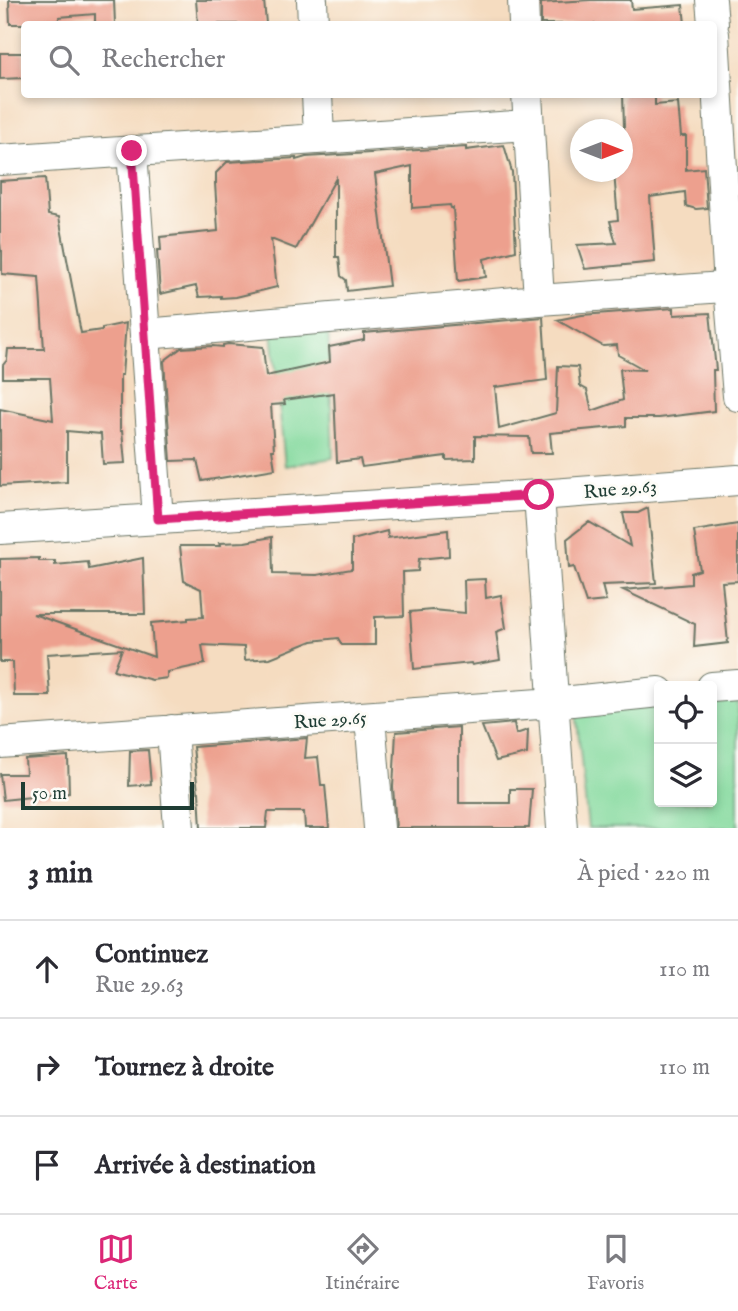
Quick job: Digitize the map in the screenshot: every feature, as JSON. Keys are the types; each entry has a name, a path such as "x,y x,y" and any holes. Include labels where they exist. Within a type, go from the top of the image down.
{"street":[{"path":"312,0 313,21"},
{"path":"523,0 524,21"},
{"path":"711,0 713,21"},
{"path":"717,52 728,100 738,396"},
{"path":"317,98 319,137"},
{"path":"527,98 539,300"},
{"path":"0,160 528,125"},
{"path":"132,151 158,519"},
{"path":"145,334 734,286"},
{"name":"Rue 29.63","path":"0,529 738,480"},
{"path":"539,495 562,828"},
{"path":"717,687 738,685"},
{"name":"Rue 29.65","path":"0,743 553,703 654,693"},
{"path":"370,717 379,828"},
{"path":"172,730 179,828"}],"green space":[{"path":"328,325 333,458 285,466 272,330"},
{"path":"738,700 738,828 588,828 576,711 654,705 654,807 717,807 717,702"}],"building":[{"path":"9,0 114,0 115,21 95,21 95,14 59,17 59,21 21,21 21,24 10,24"},
{"path":"196,0 264,0 266,21 198,21"},
{"path":"631,0 632,9 683,5 685,21 541,21 541,3"},
{"path":"0,53 21,53 21,78 0,79"},
{"path":"623,98 655,98 655,105 678,103 681,136 686,136 686,170 704,168 707,208 686,206 685,192 650,197 655,262 585,269 577,245 616,243 610,221 618,220 615,182 633,182 633,119 624,119"},
{"path":"504,145 512,172 516,251 484,259 486,277 458,281 453,208 450,205 412,208 412,166 375,174 389,286 347,291 346,280 341,276 339,257 336,257 336,178 296,249 271,239 277,287 221,298 199,297 196,286 160,294 157,250 161,250 160,237 218,231 216,173 227,162 296,160 306,157 466,147 466,150"},
{"path":"45,178 48,215 59,217 81,333 126,323 120,375 120,431 125,463 103,464 101,434 67,431 67,482 0,486 0,409 53,420 50,378 3,378 3,365 7,360 8,349 44,349 39,277 2,274 0,181"},
{"path":"674,308 674,315 710,313 716,370 713,370 714,411 659,418 626,418 626,426 550,433 552,453 531,453 529,437 475,436 475,459 446,460 446,456 362,467 360,459 337,462 334,393 284,400 285,404 271,405 275,469 202,481 197,460 171,461 164,361 181,348 223,347 228,344 263,347 266,376 330,362 329,347 364,340 364,333 543,317 547,380 495,387 499,429 556,413 558,366 578,367 580,386 587,390 592,411 623,400 620,369 645,370 618,355 617,345 603,346 557,320 582,315"},
{"path":"648,508 656,583 602,585 606,601 586,603 574,567 569,568 567,539 589,522 630,546 623,513 638,513"},
{"path":"738,524 738,581 722,582 728,643 694,647 695,624 623,590 691,584 691,573 700,570 694,531"},
{"path":"448,530 449,556 419,559 418,571 403,572 404,616 375,617 375,645 342,645 338,638 312,641 270,658 245,660 244,647 202,645 205,664 167,672 167,678 152,680 114,670 122,649 47,654 50,696 14,696 13,662 0,662 0,559 39,558 39,561 55,561 55,565 88,562 89,569 143,558 145,614 33,614 154,657 151,623 203,617 201,589 184,581 180,546 220,546 219,543 272,537 273,574 317,575 352,569 352,540 387,531 388,538"},
{"path":"485,579 486,598 501,595 506,628 496,632 500,660 414,669 410,612 432,610 465,613 464,580"},
{"path":"514,723 516,734 528,730 527,754 496,761 482,726"},
{"path":"459,727 459,803 510,803 510,789 532,789 529,828 396,828 393,787 396,732"},
{"path":"307,738 305,758 318,757 321,785 325,785 329,828 305,828 304,812 268,812 266,828 201,828 193,747"},
{"path":"148,750 151,784 129,786 130,751"},
{"path":"68,756 69,793 3,800 0,774 26,774 25,759"}],"route":[{"path":"132,151 158,519 539,495"}]}
